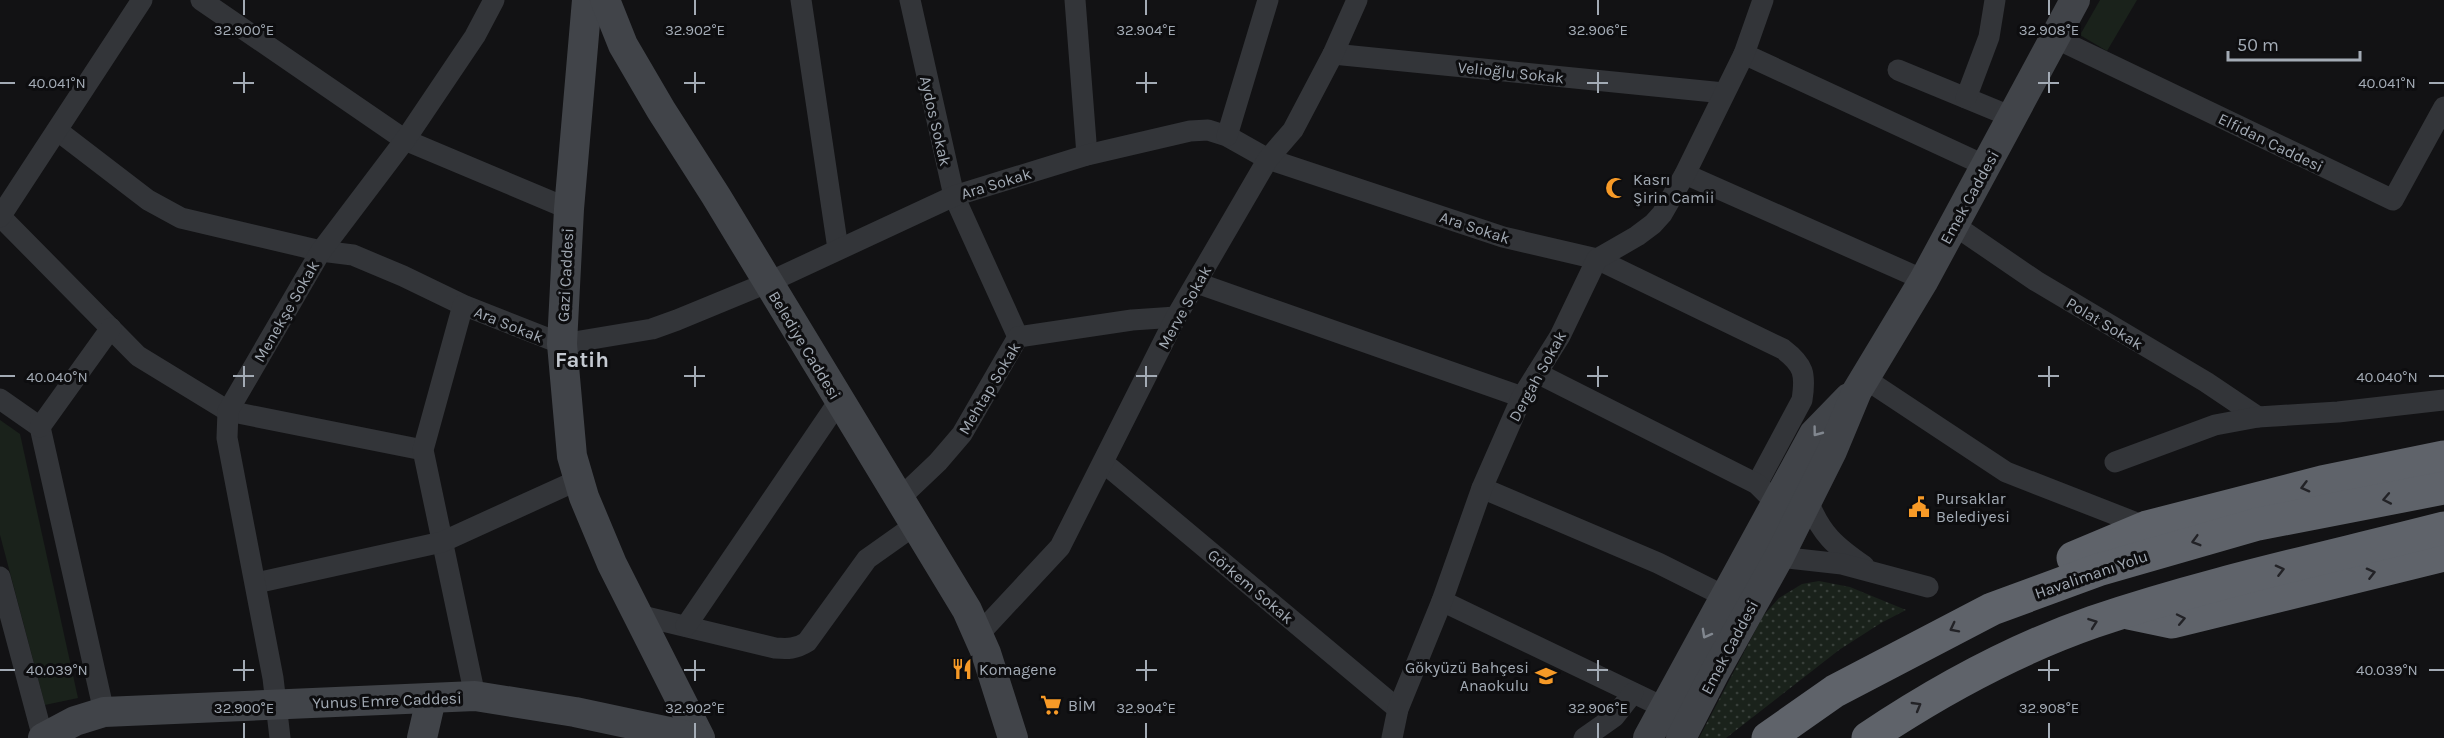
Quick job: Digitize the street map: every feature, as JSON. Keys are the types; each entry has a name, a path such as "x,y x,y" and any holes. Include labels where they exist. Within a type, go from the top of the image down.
{"highway":[{"path":"1992,609 2048,568 2147,527 2322,482 2444,457"},
{"name":"Havalimanı Yolu","path":"1768,738 1835,691 1992,609 2098,570 2258,524 2444,488"},
{"path":"1868,738 1906,713 1985,668 2091,623 2124,612 2444,528"},
{"path":"2124,612 2172,622 2444,555"}],"street":[{"path":"142,0 0,217 138,356 228,411 423,450"},
{"path":"201,0 405,140 569,209"},
{"name":"Menekşe Sokak","path":"280,738 277,704 256,583 227,438 228,411 321,250 405,140 475,36 494,0"},
{"name":"Gazi Caddesi","path":"587,0 569,209 562,344 569,435 578,480 612,564 698,738"},
{"name":"Belediye Caddesi","path":"605,0 614,27 633,63 898,500 945,571 979,634 1013,738"},
{"path":"801,0 838,249"},
{"name":"Aydos Sokak","path":"910,0 954,196 1018,337"},
{"path":"1075,0 1087,155"},
{"path":"1227,136 1268,0"},
{"name":"Merve Sokak","path":"979,634 1060,547 1176,317 1269,159 1293,130 1333,54 1357,0"},
{"path":"1597,259 1653,224 1685,174 1744,54 1763,0"},
{"path":"1966,98 1989,37 1995,0"},
{"name":"Emek Caddesi","path":"1861,384 1924,280 2075,0"},
{"name":"Elfidan Caddesi","path":"2055,38 2392,200 2444,107"},
{"name":"Velioğlu Sokak","path":"1333,54 1724,93"},
{"path":"1744,54 1986,166"},
{"path":"1898,70 2012,117"},
{"name":"Ara Sokak","path":"58,131 148,200 181,218 321,250 353,255 463,305 562,344 652,329 767,283 954,196 1087,155 1190,131 1208,130 1227,136 1269,159 1503,237 1597,259 1783,350 1801,366 1804,386 1802,400 1767,493"},
{"path":"1685,174 1924,280"},
{"name":"Polat Sokak","path":"1954,225 2036,281 2206,382 2258,417"},
{"name":"Dergah Sokak","path":"1392,738 1398,709 1443,601 1482,488 1522,397 1560,336 1597,259"},
{"path":"1197,283 1522,397"},
{"path":"463,305 423,450 475,696"},
{"name":"Mehtap Sokak","path":"898,500 938,462 962,434 1018,337 1132,320 1176,317"},
{"path":"40,427 111,328"},
{"path":"1537,373 1767,493"},
{"path":"1767,551 1767,493 1814,434 1861,384"},
{"path":"1648,738 1726,597 1808,501 1861,384"},
{"path":"1861,384 2006,472 2147,527"},
{"path":"0,399 40,427 104,712"},
{"path":"686,626 839,400"},
{"path":"2115,462 2215,425 2258,417 2338,412 2444,400"},
{"name":"Görkem Sokak","path":"1104,463 1398,709"},
{"path":"256,583 442,542 578,480"},
{"path":"1482,488 1658,563 1726,597"},
{"path":"1808,501 1820,528 1827,537 1869,570"},
{"path":"638,615 789,650 807,642 867,559 915,525"},
{"path":"1767,551 1869,570 1928,587"},
{"name":"Emek Caddesi","path":"1681,738 1715,672 1767,551"},
{"path":"0,577 43,738"},
{"path":"1443,601 1665,708"},
{"name":"Belediye Caddesi","path":"998,692 1001,738"},
{"path":"1584,738 1614,717 1633,693"},
{"name":"Yunus Emre Caddesi","path":"43,738 75,721 104,712 475,696 575,712 698,738"},
{"path":"422,738 431,699"}],"shaded area":[{"path":"2100,0 2137,0 2107,51 2080,35"},
{"path":"0,420 20,434 78,698 45,705 0,535"},
{"path":"1819,581 1850,587 1906,610 1839,650 1726,738 1699,738 1763,616 1779,598 1802,584"}],"place":[{"name":"Kasrı Şirin Camii","path":"1616,188"},
{"name":"Pursaklar Belediyesi","path":"1919,507"},
{"name":"Komagene","path":"962,669"},
{"name":"Gökyüzü Bahçesi Anaokulu","path":"1546,676"},
{"name":"BİM","path":"1051,705"}],"district":[{"name":"Fatih","path":"582,359"}]}
